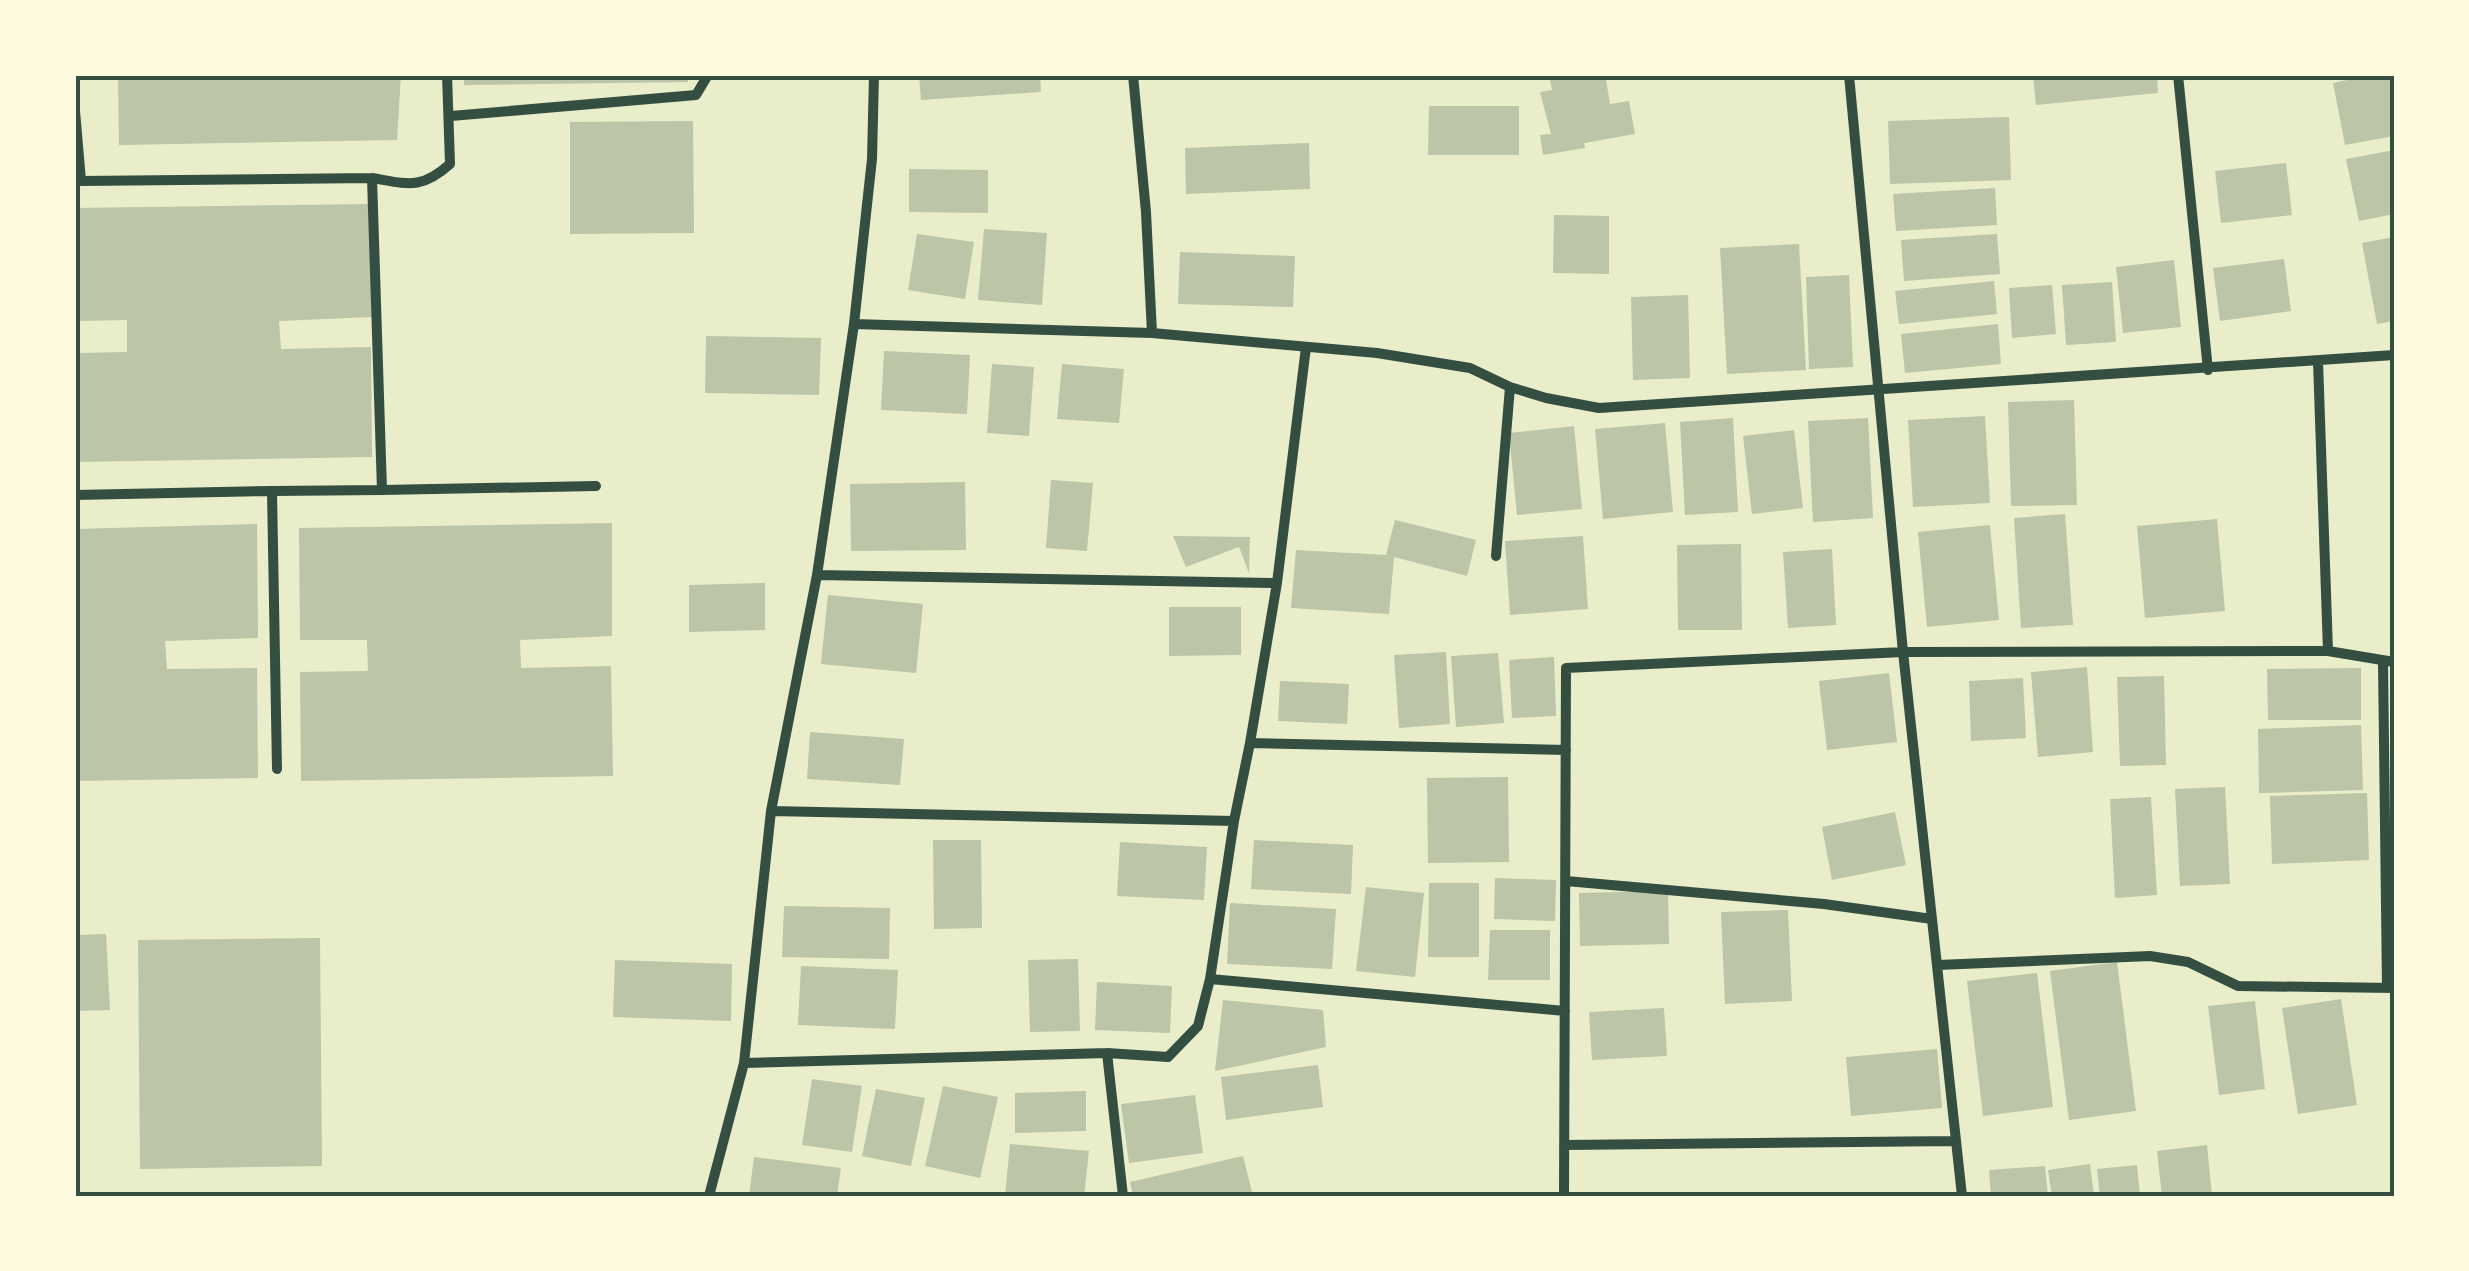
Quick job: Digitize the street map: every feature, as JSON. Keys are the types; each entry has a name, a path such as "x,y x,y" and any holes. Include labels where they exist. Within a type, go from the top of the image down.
{"street":[{"path":"75,111 81,181 372,178 407,184 432,180 450,164 447,75"},
{"path":"450,116 696,95 708,75"},
{"path":"709,1196 744,1063 770,812 816,575 854,324 872,159 874,75"},
{"path":"1134,75 1152,333"},
{"path":"1849,75 1904,652 1962,1196"},
{"path":"2178,75 2208,370"},
{"path":"372,178 382,490"},
{"path":"854,324 1152,333 1378,354 1470,368 1510,387 1599,408 2394,356"},
{"path":"744,1063 1107,1054 1168,1058 1198,1026 1210,979 1277,583 1306,347"},
{"path":"2318,361 2328,651"},
{"path":"1496,556 1510,387"},
{"path":"75,494 596,486"},
{"path":"272,491 277,769"},
{"path":"816,575 1277,583"},
{"path":"1564,1196 1566,668 1904,652 2328,651 2388,662 2390,988 2238,986 2188,962 2150,956 1938,965"},
{"path":"1250,742 1566,750"},
{"path":"770,812 1234,821"},
{"path":"1566,881 1824,904 1932,919"},
{"path":"1210,979 1565,1011"},
{"path":"1107,1054 1122,1196"},
{"path":"1564,1145 1956,1141"}],"building":[{"path":"118,75 401,75 397,140 119,145"},
{"path":"464,75 688,75 688,82 464,85"},
{"path":"919,75 1040,75 1041,92 921,100"},
{"path":"1549,75 1617,75 1606,79 1610,104 1629,101 1635,134 1543,155 1540,135 1551,134 1540,92 1552,90"},
{"path":"2033,75 2157,75 2158,93 2036,105"},
{"path":"2394,75 2394,136 2345,145 2333,83"},
{"path":"1429,106 1519,106 1519,155 1428,155"},
{"path":"2009,117 2011,180 1890,184 1888,121"},
{"path":"693,121 694,233 570,234 570,122"},
{"path":"1309,143 1310,189 1186,194 1185,148"},
{"path":"2394,150 2394,214 2359,221 2346,159"},
{"path":"2286,163 2292,215 2221,223 2215,171"},
{"path":"909,169 988,170 988,213 909,212"},
{"path":"1995,188 1997,225 1896,231 1893,194"},
{"path":"371,204 372,317 279,321 281,349 371,347 372,457 75,462 75,353 127,352 127,320 75,321 75,208"},
{"path":"1554,215 1609,216 1609,274 1553,273"},
{"path":"984,229 1047,233 1042,305 978,300"},
{"path":"917,234 974,242 965,299 908,290"},
{"path":"1997,234 2000,274 1904,281 1901,240"},
{"path":"2394,237 2394,321 2377,324 2362,243"},
{"path":"1799,244 1806,370 1727,374 1720,248"},
{"path":"1180,252 1295,256 1293,307 1178,304"},
{"path":"2284,259 2291,311 2220,321 2213,268"},
{"path":"2174,260 2181,327 2123,333 2116,267"},
{"path":"1849,275 1853,367 1809,369 1806,277"},
{"path":"1994,281 1997,314 1899,324 1895,291"},
{"path":"2112,282 2116,342 2066,345 2062,285"},
{"path":"2052,285 2056,334 2012,338 2009,288"},
{"path":"1688,295 1690,378 1633,380 1631,297"},
{"path":"1998,324 2001,364 1905,373 1901,334"},
{"path":"706,336 821,338 819,395 705,393"},
{"path":"884,351 970,355 967,414 881,410"},
{"path":"992,364 1034,367 1029,436 987,433"},
{"path":"1062,364 1124,369 1119,423 1057,419"},
{"path":"2074,400 2077,505 2011,506 2008,402"},
{"path":"1985,416 1990,503 1913,507 1908,420"},
{"path":"1733,418 1738,512 1685,515 1680,422"},
{"path":"1868,418 1873,518 1813,522 1808,421"},
{"path":"1665,423 1673,512 1603,519 1595,429"},
{"path":"1574,426 1582,509 1517,515 1509,433"},
{"path":"1794,430 1803,508 1752,514 1743,436"},
{"path":"1051,480 1093,483 1087,551 1046,548"},
{"path":"965,482 966,550 851,551 850,484"},
{"path":"2065,514 2073,625 2021,628 2014,518"},
{"path":"2217,519 2225,611 2145,618 2137,526"},
{"path":"1395,520 1476,540 1467,576 1394,557 1389,614 1291,608 1296,550 1386,555"},
{"path":"612,523 612,636 520,640 521,668 611,666 613,776 301,781 300,672 368,671 367,640 300,640 299,528"},
{"path":"257,524 258,638 165,641 167,669 257,668 258,778 75,781 75,529"},
{"path":"1990,525 1999,620 1927,627 1918,532"},
{"path":"1173,536 1250,537 1249,573 1239,547 1186,567"},
{"path":"1583,536 1588,609 1510,615 1505,541"},
{"path":"1741,544 1742,630 1678,630 1677,545"},
{"path":"1832,549 1836,625 1788,628 1783,552"},
{"path":"765,583 765,630 689,632 689,585"},
{"path":"828,595 923,604 916,673 821,664"},
{"path":"1169,607 1241,607 1241,655 1169,656"},
{"path":"1446,652 1450,724 1399,728 1394,655"},
{"path":"1498,653 1504,723 1456,727 1451,656"},
{"path":"1554,657 1556,716 1512,718 1509,660"},
{"path":"2087,667 2093,752 2038,757 2031,672"},
{"path":"2361,668 2361,720 2268,720 2267,669"},
{"path":"1889,673 1897,742 1827,750 1819,681"},
{"path":"2164,676 2166,765 2120,766 2117,677"},
{"path":"2023,678 2026,738 1971,741 1969,681"},
{"path":"1280,681 1349,684 1347,724 1278,721"},
{"path":"2361,725 2363,790 2259,793 2258,729"},
{"path":"810,732 904,739 900,785 807,779"},
{"path":"1508,777 1509,862 1428,863 1427,778"},
{"path":"2225,787 2230,884 2180,886 2175,789"},
{"path":"2367,793 2369,860 2272,864 2270,796"},
{"path":"2151,797 2157,895 2115,898 2110,799"},
{"path":"1895,812 1906,865 1832,880 1822,827"},
{"path":"933,840 981,840 982,928 934,929"},
{"path":"1254,840 1353,845 1351,894 1251,889"},
{"path":"1120,842 1207,847 1204,900 1117,896"},
{"path":"1495,878 1556,880 1555,921 1494,919"},
{"path":"1429,883 1479,883 1479,957 1428,957"},
{"path":"1366,887 1424,893 1415,977 1356,971"},
{"path":"1668,891 1669,944 1580,946 1579,893"},
{"path":"1230,903 1336,909 1332,969 1227,964"},
{"path":"784,906 890,908 889,959 782,957"},
{"path":"1788,910 1792,1001 1725,1004 1721,912"},
{"path":"1490,930 1550,930 1550,980 1488,980"},
{"path":"106,934 110,1010 75,1011 75,935"},
{"path":"320,938 322,1166 140,1169 138,940"},
{"path":"1078,959 1080,1031 1030,1032 1028,960"},
{"path":"615,960 732,964 731,1021 613,1017"},
{"path":"2117,962 2136,1111 2069,1120 2050,971"},
{"path":"801,966 898,970 895,1029 798,1025"},
{"path":"2037,973 2053,1107 1983,1116 1967,981"},
{"path":"1097,982 1172,986 1170,1033 1095,1030"},
{"path":"2341,999 2357,1105 2298,1114 2282,1008"},
{"path":"1223,1000 1323,1010 1326,1047 1215,1071"},
{"path":"2255,1001 2265,1089 2219,1095 2208,1006"},
{"path":"1664,1008 1667,1056 1592,1060 1589,1012"},
{"path":"1937,1049 1942,1108 1851,1116 1846,1057"},
{"path":"1318,1065 1323,1107 1226,1120 1221,1077"},
{"path":"812,1079 862,1086 852,1152 802,1145"},
{"path":"943,1086 998,1097 980,1178 925,1166"},
{"path":"876,1089 925,1098 911,1166 862,1156"},
{"path":"1086,1091 1086,1131 1015,1133 1015,1093"},
{"path":"1195,1095 1203,1153 1129,1163 1121,1104"},
{"path":"1010,1144 1089,1151 1084,1196 1005,1196"},
{"path":"2207,1145 2212,1196 2162,1196 2157,1151"},
{"path":"1243,1156 1253,1196 1133,1196 1130,1182"},
{"path":"754,1157 841,1168 837,1196 749,1196"},
{"path":"2090,1164 2094,1196 2052,1196 2048,1170"},
{"path":"2137,1165 2140,1196 2100,1196 2097,1169"},
{"path":"2045,1166 2048,1196 1991,1196 1989,1170"}]}
